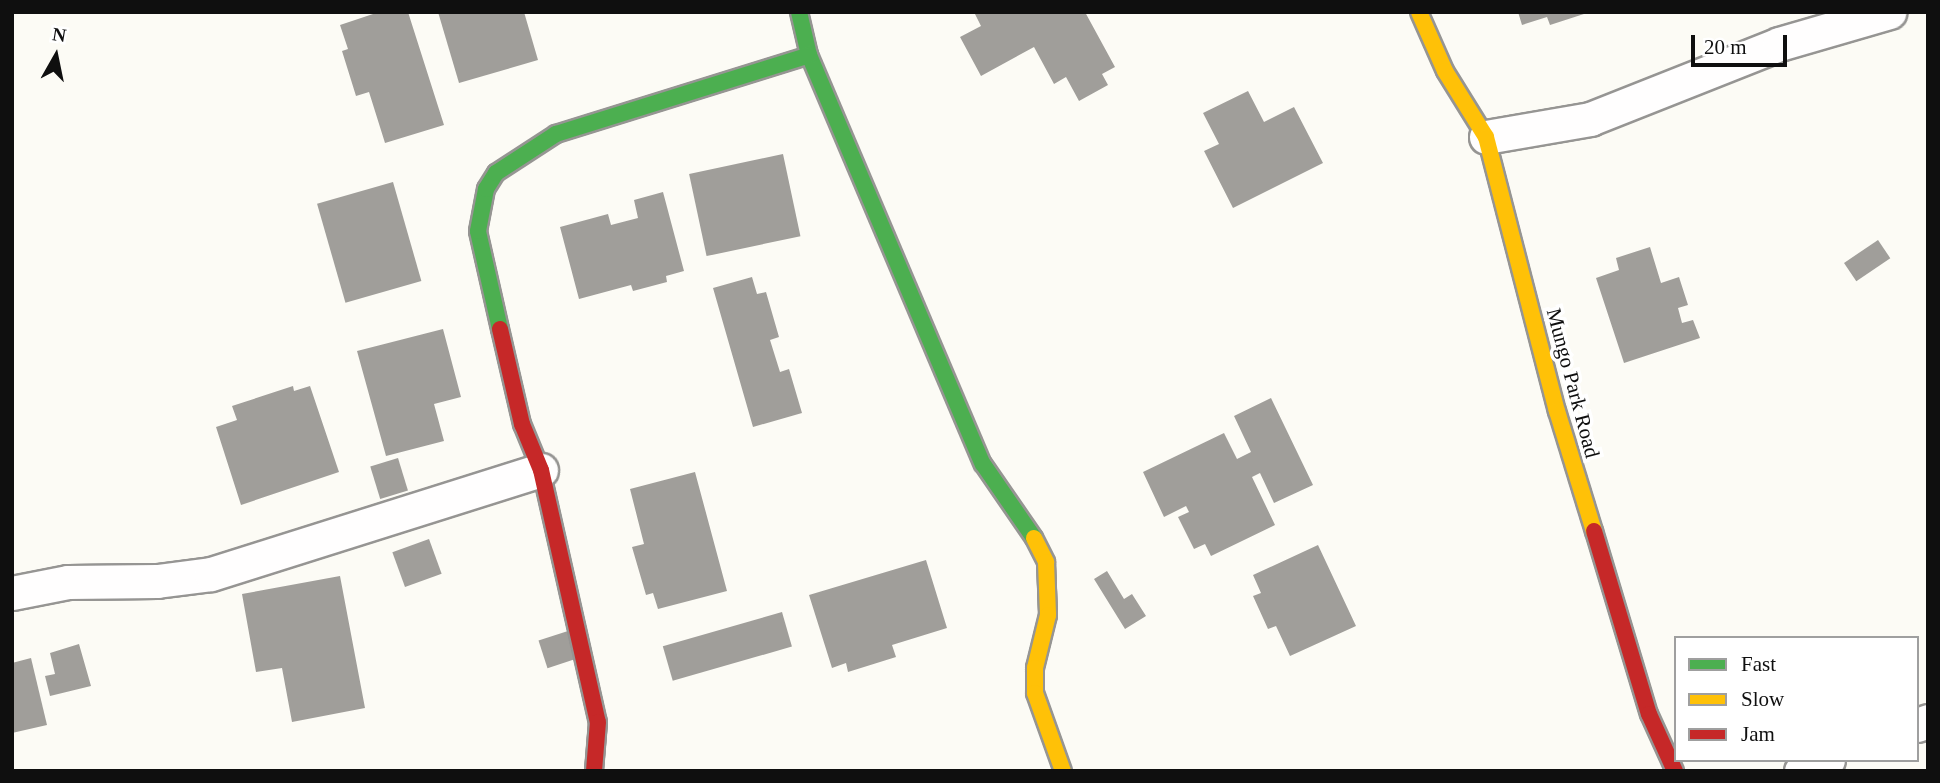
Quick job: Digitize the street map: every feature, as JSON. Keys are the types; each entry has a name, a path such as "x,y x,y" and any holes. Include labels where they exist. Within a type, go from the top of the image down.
{"street":[{"path":"799,12 809,55 983,464 1032,531 1046,562 1048,615 1035,668 1035,693 1063,771"},
{"name":"Mungo Park Road","path":"1419,12 1445,71 1486,137 1565,437 1649,713 1675,771"},
{"path":"1486,137 1590,119 1779,44 1871,15"},
{"path":"594,771 598,722 541,470 522,424 478,231 486,189 496,173 556,134 809,55"},
{"path":"12,593 68,582 211,574 541,470"},
{"path":"1801,771 1823,762"}],"building":[{"path":"379,12 408,12 444,125 385,143 369,92 356,96 342,51 348,49 340,25"},
{"path":"438,12 524,12 538,60 459,83"},
{"path":"974,12 1085,12 1115,67 1102,74 1108,85 1079,101 1066,77 1054,84 1034,47 981,76 960,37 981,26"},
{"path":"1518,12 1587,13 1550,25 1547,17 1522,25"},
{"path":"1248,91 1264,122 1294,107 1323,163 1233,208 1204,151 1219,144 1203,113"},
{"path":"783,154 800,236 707,256 689,174"},
{"path":"393,182 421,281 345,303 317,204"},
{"path":"663,192 684,271 666,276 667,282 633,291 631,285 579,299 560,227 608,214 611,225 638,218 634,200"},
{"path":"1878,240 1890,258 1856,281 1844,263"},
{"path":"1650,247 1661,283 1679,277 1688,305 1678,308 1682,323 1693,320 1700,338 1624,363 1596,278 1619,270 1616,258"},
{"path":"752,277 757,294 766,292 779,337 770,340 780,372 789,369 802,413 753,427 713,288"},
{"path":"443,329 461,397 434,404 444,441 386,456 357,351"},
{"path":"293,386 294,391 310,386 339,472 241,505 216,427 237,420 232,406"},
{"path":"1271,398 1313,485 1274,503 1260,473 1252,477 1275,525 1211,556 1205,544 1194,549 1178,517 1189,512 1186,506 1164,517 1143,472 1224,433 1237,459 1251,452 1234,416"},
{"path":"398,458 408,491 380,499 370,466"},
{"path":"695,472 727,591 658,609 653,593 646,595 632,547 644,544 630,489"},
{"path":"429,539 442,574 405,587 392,552"},
{"path":"1318,545 1356,626 1290,656 1276,626 1268,629 1253,596 1261,593 1253,575"},
{"path":"926,560 947,628 892,645 896,657 848,672 846,663 832,668 809,595"},
{"path":"1107,571 1124,599 1132,594 1146,616 1125,629 1094,579"},
{"path":"340,576 365,708 292,722 282,668 256,672 242,594"},
{"path":"782,612 792,647 673,681 663,646"},
{"path":"568,631 577,659 547,668 539,641"},
{"path":"79,644 91,686 50,696 45,676 55,674 50,653"},
{"path":"31,658 47,725 12,733 12,663"}],"traffic: fast":[{"path":"799,12 809,55 983,464 1034,538"},
{"path":"500,329 478,231 486,189 496,173 556,134 809,55"}],"traffic: slow":[{"path":"1419,12 1445,71 1486,137 1557,411 1594,531"},
{"path":"1034,538 1046,562 1048,615 1035,668 1035,693 1063,771"}],"traffic: jam":[{"path":"500,329 522,424 541,470 598,722 594,771"},
{"path":"1594,531 1649,714 1675,771"}]}
